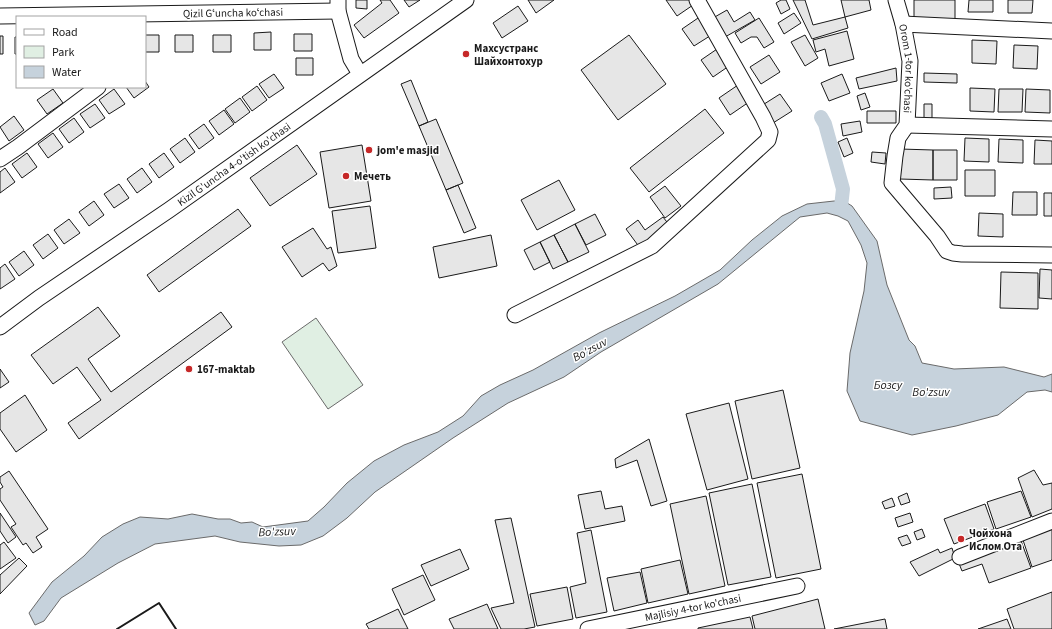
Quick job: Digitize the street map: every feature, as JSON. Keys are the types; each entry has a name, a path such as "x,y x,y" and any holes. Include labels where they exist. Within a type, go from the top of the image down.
{"street":[{"name":"Kizil G'uncha 4-o'tish ko'chasi","path":"0,327 39,298 169,210 466,0"},
{"path":"515,315 652,246 768,140 770,132 763,117 697,0"},
{"name":"Orom 1-tor ko'chasi","path":"896,0 903,24 910,61 907,125 898,138 892,183 937,236 947,251 962,254 1052,255"},
{"path":"338,5 351,59 360,74"},
{"name":"Qizil Gʻuncha koʻchasi","path":"0,16 129,16 338,5"},
{"path":"903,24 1052,31"},
{"path":"0,158 18,147 97,88"},
{"path":"907,125 1052,129"},
{"path":"960,557 1052,521"},
{"name":"Majlisiy 4-tor ko'chasi","path":"588,629 797,586"}],"green space":[{"path":"316,318 363,385 328,409 282,342"}],"water":[{"name":"Бозсу","path":"844,201 852,206 877,241 887,285 909,340 915,346 922,363 954,369 1004,367 1044,377 1052,374 1052,392 1045,390 1027,392 998,415 956,426 912,435 860,421 847,391 850,353 864,291 867,263 861,245 848,221 827,213 800,217 718,284 601,352 564,377 508,403 453,438 375,492 347,518 323,536 301,545 279,546 240,542 215,536 155,544 118,563 61,598 44,621 35,625 29,613 52,582 84,556 102,537 123,524 140,517 168,519 192,514 218,519 230,519 241,523 252,522 263,527 308,521 347,483 374,461 404,445 438,432 463,416 481,396 500,385 533,370 599,333 675,296 720,270 752,240 782,216 807,204"}],"building":[{"path":"356,0 367,0 367,9 356,8"},
{"path":"380,0 390,0 399,13 364,38 354,25 382,3"},
{"path":"404,0 420,0 409,7"},
{"path":"528,0 554,0 536,13"},
{"path":"666,0 694,0 696,3 677,16"},
{"path":"781,0 786,0 790,9 781,14 776,3"},
{"path":"793,0 805,0 813,25 845,17 848,28 812,39"},
{"path":"841,0 869,0 871,10 845,17"},
{"path":"914,0 955,0 955,22 914,21"},
{"path":"969,0 993,0 993,12 968,12"},
{"path":"1008,0 1033,0 1032,13 1008,13"},
{"path":"518,6 528,21 502,38 493,23"},
{"path":"727,10 734,22 750,12 755,20 725,37 713,18"},
{"path":"794,13 801,23 784,34 778,23"},
{"path":"701,16 713,34 694,46 682,29"},
{"path":"759,18 774,42 764,48 757,37 751,37 741,43 735,33"},
{"path":"847,31 854,59 829,66 825,49 816,52 813,40"},
{"path":"271,32 271,50 254,50 254,33"},
{"path":"294,34 312,34 312,51 294,51"},
{"path":"146,35 159,35 159,52 146,52"},
{"path":"175,35 193,35 193,52 175,52"},
{"path":"213,35 231,35 231,52 213,52"},
{"path":"629,35 666,84 618,120 581,70"},
{"path":"805,35 818,58 805,66 791,42"},
{"path":"0,36 3,36 3,54 0,54"},
{"path":"15,37 16,37 16,54"},
{"path":"972,40 997,41 996,64 972,63"},
{"path":"1014,45 1038,46 1037,69 1013,68"},
{"path":"720,47 732,64 713,77 701,60"},
{"path":"769,55 780,72 761,84 750,67"},
{"path":"296,58 313,58 313,75 296,75"},
{"path":"896,68 897,81 859,89 856,78"},
{"path":"924,73 957,74 957,83 924,82"},
{"path":"274,74 284,88 269,98 259,84"},
{"path":"842,74 850,93 829,101 821,83"},
{"path":"411,80 428,122 419,126 401,84"},
{"path":"146,82 149,87 134,98 127,88 146,88"},
{"path":"738,85 749,102 730,115 719,98"},
{"path":"257,86 267,100 252,111 242,97"},
{"path":"970,88 995,89 994,112 970,111"},
{"path":"53,89 63,103 47,114 37,100"},
{"path":"114,89 125,104 109,114 99,100"},
{"path":"999,89 1023,89 1022,112 998,112"},
{"path":"1026,89 1050,90 1050,113 1025,112"},
{"path":"865,93 870,107 861,110 857,96"},
{"path":"780,94 792,111 773,123 761,106"},
{"path":"240,98 250,112 235,123 225,109"},
{"path":"95,104 105,118 90,128 80,114"},
{"path":"924,104 932,104 932,122 924,122"},
{"path":"705,109 724,133 649,192 630,168"},
{"path":"224,110 234,124 219,135 209,121"},
{"path":"867,111 896,111 896,123 867,123"},
{"path":"14,116 24,130 9,141 0,127"},
{"path":"74,118 84,132 69,143 59,129"},
{"path":"436,119 463,183 446,190 419,126"},
{"path":"860,121 862,132 843,136 841,124"},
{"path":"204,124 214,138 199,149 189,135"},
{"path":"53,133 63,147 48,158 38,144"},
{"path":"185,138 195,152 180,163 170,149"},
{"path":"847,138 853,153 844,157 838,142"},
{"path":"965,138 989,139 989,162 964,161"},
{"path":"999,139 1023,140 1023,163 998,162"},
{"path":"1035,140 1052,141 1052,164 1034,164"},
{"path":"297,145 317,174 270,206 250,178"},
{"name":"Мечеть","path":"362,145 371,201 329,208 320,152"},
{"path":"900,149 933,150 933,180 900,179"},
{"path":"933,150 957,150 957,180 933,180"},
{"path":"872,152 886,153 885,164 871,162"},
{"path":"27,153 37,167 22,178 12,164"},
{"path":"164,153 174,167 159,178 149,164"},
{"path":"5,168 15,182 0,193 0,172"},
{"path":"142,168 152,182 137,193 127,179"},
{"path":"965,170 995,170 995,196 965,196"},
{"path":"559,180 575,210 537,230 521,200"},
{"path":"119,184 129,198 114,208 104,194"},
{"path":"458,185 476,228 464,233 446,190"},
{"path":"665,186 681,206 665,218 650,197"},
{"path":"951,187 952,198 934,199 934,188"},
{"path":"1013,192 1037,192 1037,215 1012,215"},
{"path":"1044,193 1052,193 1052,216 1044,216"},
{"path":"94,201 104,215 89,226 79,212"},
{"path":"370,206 376,248 338,253 332,211"},
{"path":"238,209 251,226 159,292 147,275"},
{"path":"979,213 1003,214 1003,237 978,236"},
{"path":"595,214 606,235 586,245 575,224"},
{"path":"663,217 670,226 640,248 626,229 638,220 645,230"},
{"path":"69,219 80,233 64,244 54,230"},
{"path":"575,224 589,252 568,262 554,235"},
{"path":"313,228 327,249 331,247 337,266 329,271 323,263 302,277 282,247"},
{"path":"48,234 58,248 43,259 33,245"},
{"path":"491,235 497,266 439,278 433,247"},
{"path":"554,235 568,262 553,269 540,242"},
{"path":"540,242 550,262 534,270 524,250"},
{"path":"24,251 34,265 19,276 9,262"},
{"path":"5,264 15,279 0,289 0,268"},
{"path":"1040,269 1052,270 1052,299 1039,298"},
{"path":"1001,272 1038,273 1038,309 1000,308"},
{"path":"98,307 120,336 88,359 111,392 221,312 232,327 79,439 68,423 101,400 77,367 53,384 31,355"},
{"path":"0,369 9,382 0,388"},
{"path":"783,390 800,468 752,479 735,401"},
{"path":"25,395 47,430 16,452 0,429 0,413"},
{"path":"729,403 748,479 707,490 686,414"},
{"path":"649,439 667,501 651,506 637,460 616,468 615,459"},
{"path":"1034,470 1043,485 1052,483 1052,509 1032,517 1018,478"},
{"path":"9,471 48,529 36,537 42,547 33,553 26,543 23,545 11,527 16,524 0,500 0,489 3,487 0,482 0,477"},
{"path":"802,474 821,569 776,578 757,483"},
{"path":"752,484 771,577 728,585 709,493"},
{"path":"601,491 605,509 622,506 625,521 585,529 578,495"},
{"path":"1021,491 1031,517 996,529 987,502"},
{"path":"907,493 910,502 901,505 898,497"},
{"path":"706,496 725,586 689,594 670,504"},
{"path":"892,498 895,506 885,509 882,502"},
{"path":"985,504 994,529 954,544 944,519"},
{"path":"0,513 16,537 8,543 0,531"},
{"path":"910,513 913,522 898,527 895,518"},
{"path":"511,518 535,627 524,629 501,629 491,608 514,603 495,520"},
{"path":"1052,527 1052,560 1032,567 1022,537"},
{"path":"922,529 925,537 917,540 914,532"},
{"path":"591,530 607,612 576,618 570,587 586,583 577,533"},
{"path":"907,535 911,543 902,546 898,538"},
{"path":"1020,538 1031,568 989,583 982,564 962,571 958,561"},
{"path":"4,542 16,558 0,569 0,545"},
{"path":"952,548 955,558 919,576 910,562 938,549 940,553"},
{"path":"460,549 469,569 431,586 421,565"},
{"path":"19,558 27,566 0,594 0,575"},
{"path":"680,560 688,594 648,603 641,569"},
{"path":"640,572 647,603 614,611 607,578"},
{"path":"423,575 435,600 404,615 392,589"},
{"path":"567,587 573,619 537,626 530,594"},
{"path":"1052,592 1052,629 1014,629 1007,609"},
{"path":"818,599 825,629 755,629 752,616"},
{"path":"487,604 498,629 454,629 449,619"},
{"path":"398,609 408,629 369,629 366,624"},
{"path":"750,617 753,629 698,629 698,628"},
{"path":"885,619 887,629 834,629"},
{"path":"1007,619 1011,629 978,629"}],"waterway":[{"path":"821,117 825,124 843,189 841,207"}],"wall":[{"path":"117,629 159,603 176,629"}],"place":[{"name":"Махсустранс Шайхонтохур","path":"466,54"},
{"name":"jom'e masjid","path":"369,150"},
{"name":"Мечеть","path":"346,176"},
{"name":"167-maktab","path":"189,369"},
{"name":"Чойхона Ислом Ота","path":"961,539"}],"water label":[{"name":"Bo'zsuv","path":"590,350"},
{"name":"Bo'zsuv","path":"931,392"},
{"name":"Bo'zsuv","path":"277,532"}]}
